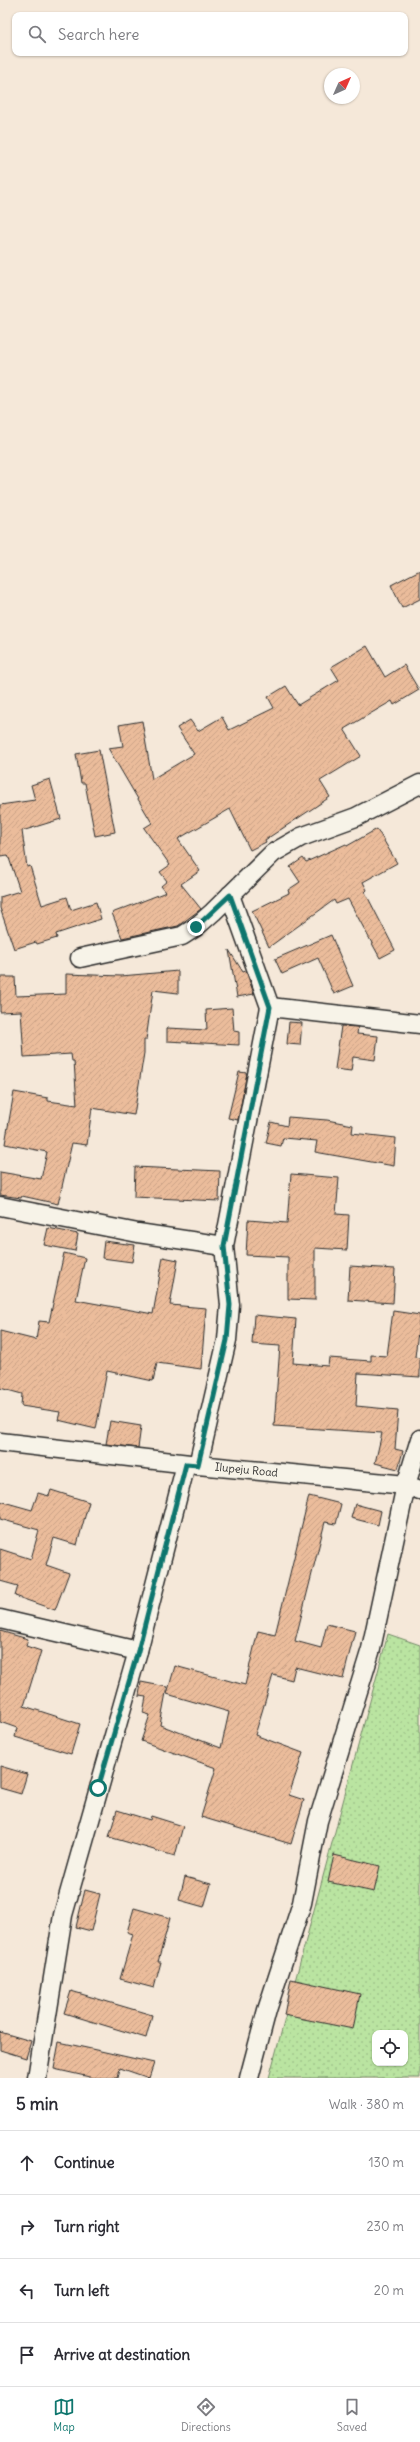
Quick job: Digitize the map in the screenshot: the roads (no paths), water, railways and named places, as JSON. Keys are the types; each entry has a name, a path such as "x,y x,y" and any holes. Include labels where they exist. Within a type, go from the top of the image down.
{"street":[{"path":"80,958 182,936 196,927 273,853 295,840 356,817 420,784"},
{"path":"36,2078 63,1915 227,1340 230,1305 224,1246 270,1007 230,895"},
{"path":"270,1007 420,1024"},
{"path":"0,1206 138,1233 224,1246"},
{"path":"249,2078 268,2010 302,1903 318,1822 371,1649 413,1487 420,1438"},
{"name":"Ilupeju Road","path":"0,1442 413,1487"},
{"path":"0,1619 138,1651"}]}
